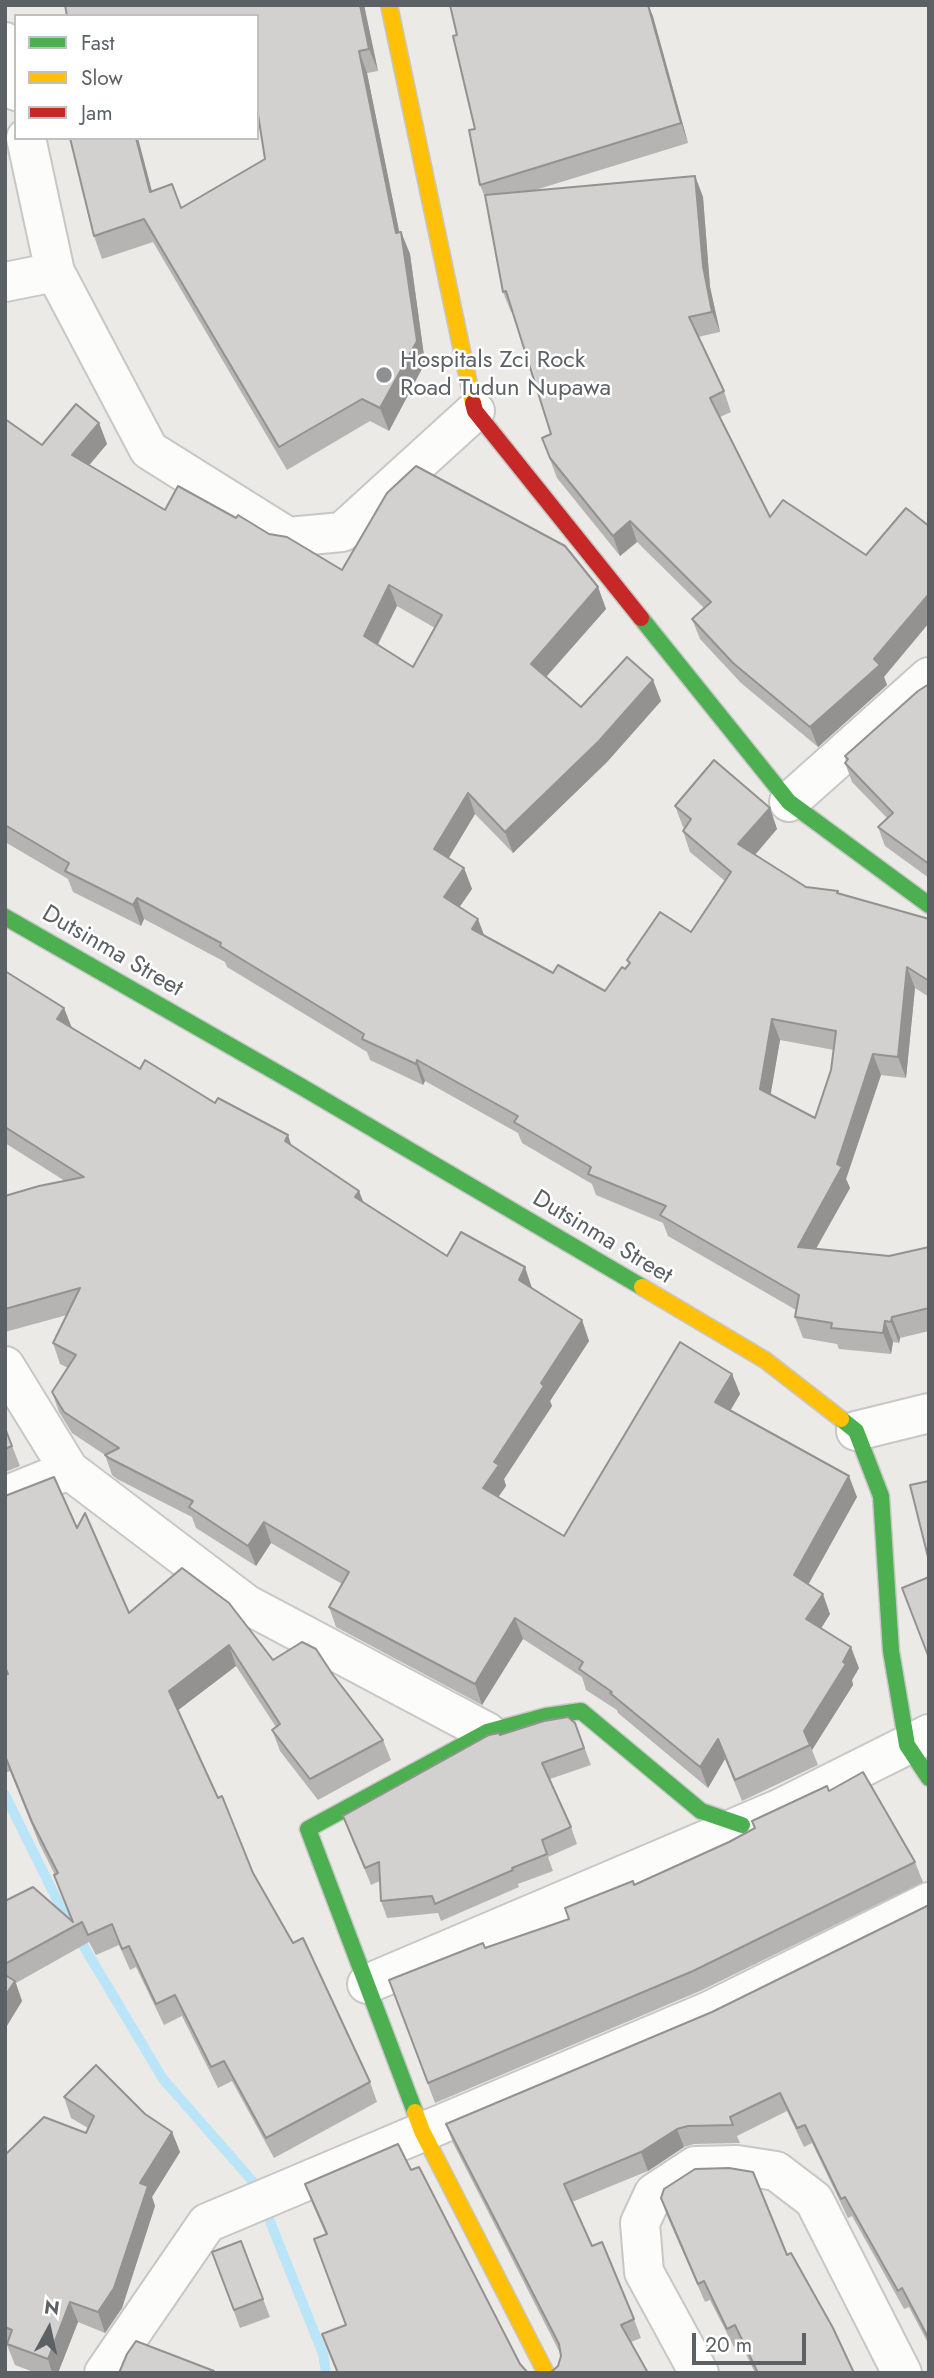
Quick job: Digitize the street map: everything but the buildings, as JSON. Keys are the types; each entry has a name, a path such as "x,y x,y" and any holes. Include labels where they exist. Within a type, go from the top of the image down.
{"street":[{"path":"389,5 475,411 789,802 929,905"},
{"path":"5,42 14,82"},
{"path":"26,140 55,272 149,450 288,537 342,532 475,411"},
{"path":"5,282 55,272"},
{"path":"789,802 929,677"},
{"name":"Dutsinma Street","path":"5,917 302,1087 765,1360 856,1432"},
{"path":"5,1366 69,1470 246,1604 487,1732"},
{"path":"929,1413 856,1432 881,1496 891,1651 929,1778"},
{"path":"5,1496 69,1470"},
{"path":"546,2373 422,2131 307,1829 487,1732 546,1716 581,1711 701,1811 742,1825"},
{"path":"367,1984 781,1808 918,1740"},
{"path":"104,2373 207,2223 709,2011 929,1902"},
{"path":"699,2373 644,2272 640,2223 654,2193 695,2166 737,2165 776,2171 814,2200 902,2373"}],"waterway":[{"path":"5,1795 62,1910 163,2079 255,2184 323,2354 326,2373"}],"traffic: fast":[{"path":"641,618 789,802 929,905"},
{"path":"5,917 302,1087 642,1287"},
{"path":"841,1419 856,1431 881,1496 891,1651 907,1745 929,1778"},
{"path":"415,2112 308,1829 487,1732 546,1716 581,1711 701,1811 742,1825"}],"traffic: slow":[{"path":"389,5 473,403"},
{"path":"642,1287 765,1360 841,1419"},
{"path":"415,2112 422,2131 546,2373"}],"traffic: jam":[{"path":"473,403 475,411 641,618"}],"place":[{"name":"Hospitals Zci Rock Road Tudun Nupawa","path":"384,375"}]}
